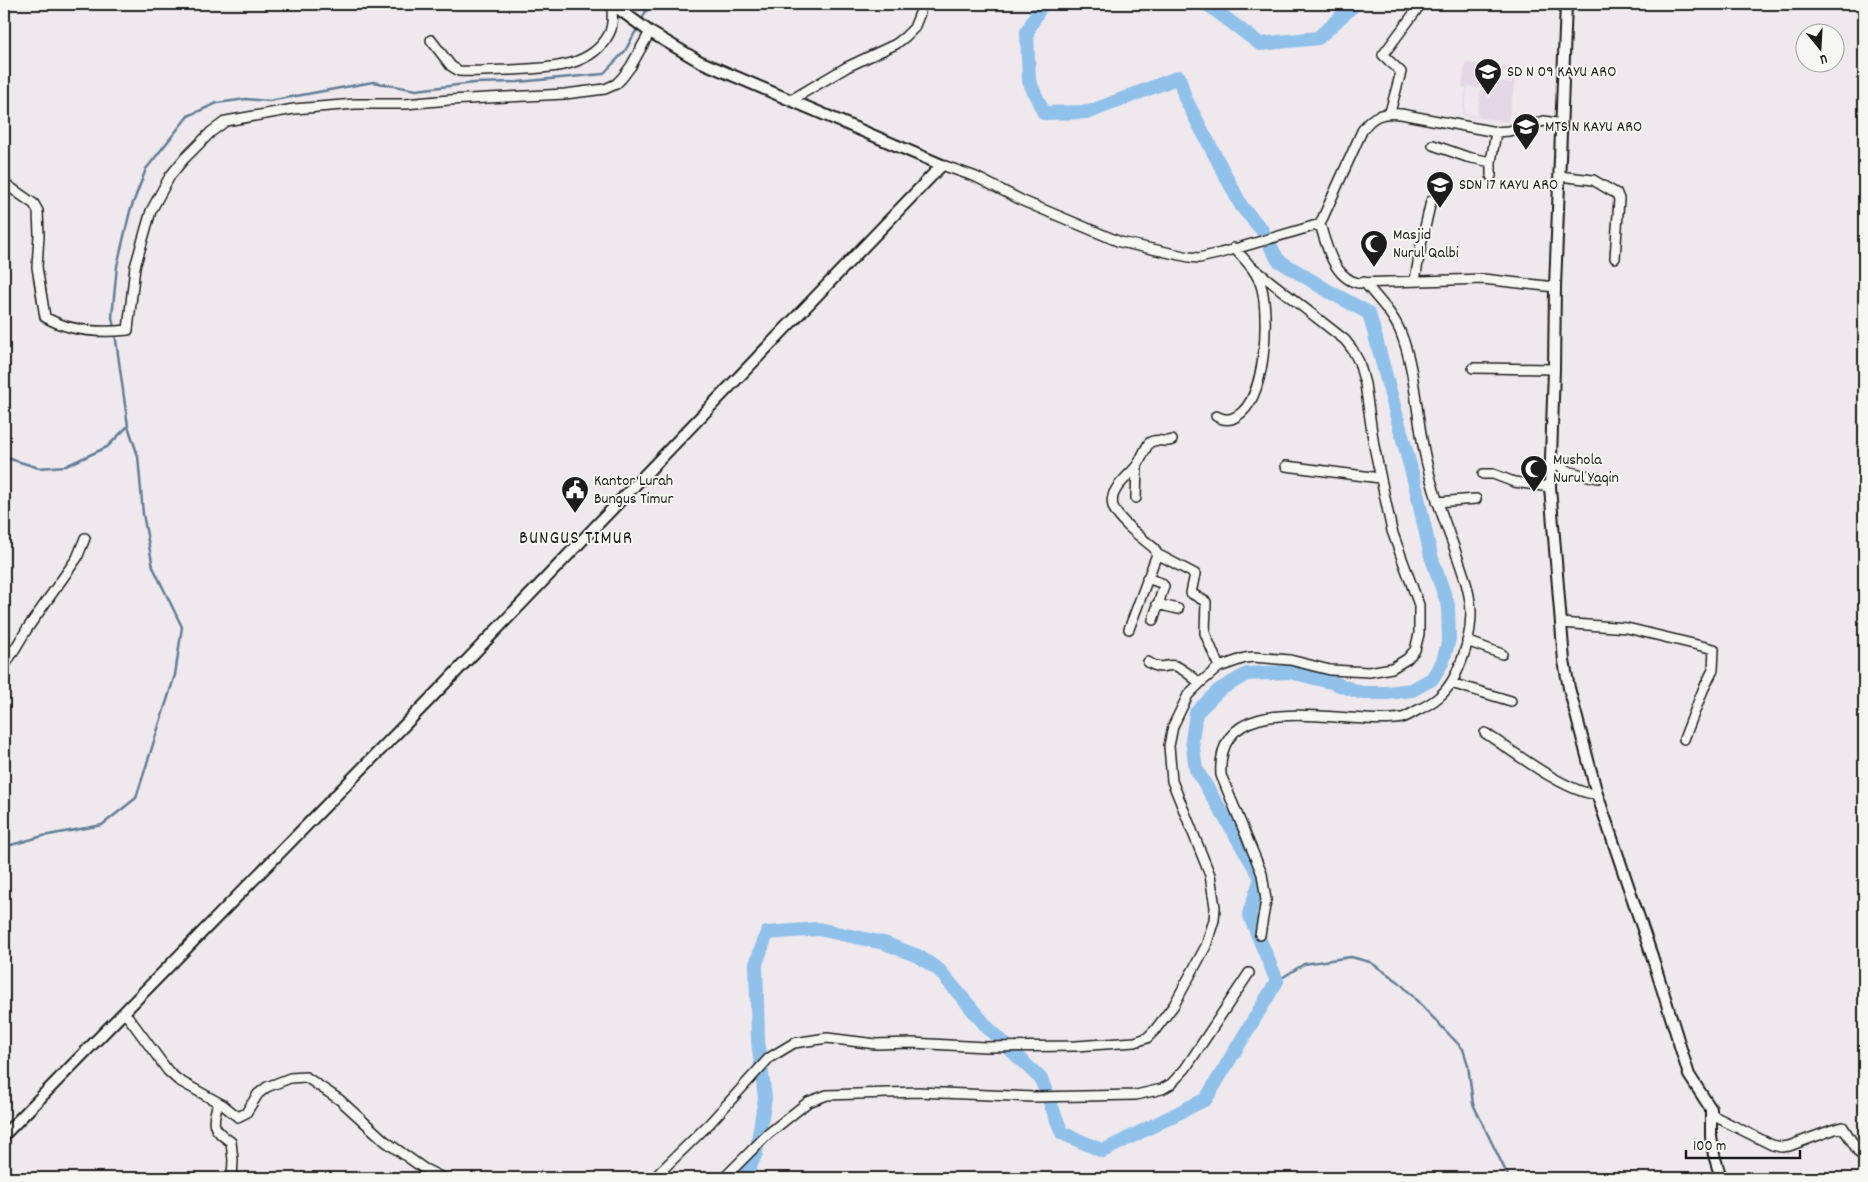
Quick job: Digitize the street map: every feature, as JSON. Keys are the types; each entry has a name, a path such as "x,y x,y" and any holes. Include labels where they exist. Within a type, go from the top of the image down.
{"street":[{"path":"1390,112 1401,72 1383,54 1421,4"},
{"path":"1566,4 1555,287 1550,487 1560,624 1569,688 1596,794 1660,979 1687,1071 1709,1105 1712,1115 1711,1137 1721,1178"},
{"path":"613,5 649,31 699,61 942,165 976,177 1023,201 1120,242 1189,258 1199,258 1320,224"},
{"path":"431,40 451,66 459,71 557,68 575,62 604,42 610,33 613,5"},
{"path":"791,100 846,67 896,44 914,28 920,13"},
{"path":"4,183 34,204 38,211 37,267 45,318 74,328 106,332 128,330 135,267 151,211 170,176 184,159 211,132 226,121 294,109 355,104 405,104 565,94 605,89 616,84 622,78 631,66 649,31"},
{"path":"1555,287 1483,279 1351,282 1340,273 1325,241 1320,224 1368,122 1378,114 1390,112 1496,132 1509,131 1544,121 1561,124"},
{"path":"1491,176 1491,162 1496,132"},
{"path":"1434,145 1467,157 1491,162"},
{"path":"4,1135 431,698 942,165"},
{"path":"1559,176 1593,180 1617,194 1619,199 1615,258"},
{"path":"1415,280 1431,201"},
{"path":"1216,416 1226,420 1242,414 1252,402 1262,370 1265,319 1262,288 1252,267 1239,247"},
{"path":"654,1178 710,1123 769,1058 794,1043 821,1038 876,1044 912,1043 1026,1047 1135,1042 1147,1038 1174,1005 1206,946 1214,920 1215,907 1210,875 1172,781 1170,746 1173,726 1188,695 1198,682 1219,667 1253,656 1290,660 1330,670 1369,672 1392,668 1407,659 1416,650 1419,634 1419,605 1392,531 1380,478 1365,384 1359,362 1352,349 1333,329 1252,267"},
{"path":"1260,935 1265,912 1262,874 1220,775 1220,759 1224,747 1238,727 1260,718 1305,715 1359,719 1403,718 1433,703 1453,684 1468,642 1470,600 1427,466 1408,357 1400,331 1393,318 1364,282"},
{"path":"1473,368 1554,368"},
{"path":"1130,629 1156,554 1154,548 1121,519 1113,507 1114,494 1119,484 1137,465 1149,443 1156,440 1168,442 1172,440"},
{"path":"1551,461 1570,472 1598,478"},
{"path":"1136,498 1137,465"},
{"path":"1286,466 1380,478"},
{"path":"1483,474 1493,474 1514,482 1550,487"},
{"path":"1437,502 1476,499"},
{"path":"4,667 27,629 77,558 85,538"},
{"path":"1156,554 1195,574 1196,579 1191,593 1206,602 1205,633 1219,667"},
{"path":"1147,578 1163,584 1164,587 1153,620"},
{"path":"1158,604 1178,609"},
{"path":"1560,624 1626,628 1714,649 1714,667 1684,739"},
{"path":"1468,642 1502,654"},
{"path":"4,647 13,652"},
{"path":"1148,662 1160,668 1174,666 1189,674 1198,682"},
{"path":"1453,684 1511,701"},
{"path":"1485,733 1549,775 1576,790 1588,794 1596,794"},
{"path":"724,1178 768,1134 808,1102 837,1093 918,1092 1033,1098 1136,1095 1155,1091 1171,1084 1185,1069 1249,972"},
{"path":"122,1013 129,1018 168,1071 178,1080 218,1102 238,1118 246,1113 258,1094 267,1087 290,1078 306,1077 340,1100 385,1141 423,1168 443,1178"},
{"path":"218,1102 213,1121 216,1131 231,1142 232,1178"},
{"path":"1712,1115 1772,1145 1781,1147 1843,1127 1859,1153 1864,1157"}],"shaded area":[{"name":"SD N 09 KAYU ARO","path":"1465,63 1517,68 1508,122 1462,115 1466,88 1462,87","holes":["1480,67 1513,71 1512,83 1478,79","1467,86 1481,88 1477,116 1464,114"]}],"waterway":[{"path":"641,22 649,4"},
{"path":"745,1178 756,1153 765,1098 758,1041 756,964 767,933 818,929 884,943 918,956 939,970 988,1028 1041,1079 1062,1133 1103,1151 1206,1099 1277,981 1249,914 1261,878 1196,769 1192,740 1196,713 1219,690 1247,674 1290,672 1331,682 1362,693 1412,690 1432,679 1443,661 1449,639 1448,605 1431,556 1415,484 1369,313 1278,260 1262,230 1242,207 1185,98 1179,77 1089,112 1044,113 1029,81 1027,32 1042,4"},
{"path":"1207,4 1260,44 1318,38 1355,4"},
{"path":"114,328 112,317 117,266 130,211 146,169 188,116 217,103 246,99 269,101 373,82 416,90 474,83 518,82 603,74 625,51 638,27"},
{"path":"4,847 43,836 102,825 136,798 175,675 182,627 153,567 143,514 138,456 128,426 115,333"},
{"path":"4,457 39,468 66,466 107,447 128,426"},
{"path":"1277,981 1304,964 1351,957 1370,962 1399,982 1463,1049 1468,1065 1473,1104 1509,1178"}],"place":[{"name":"SD N 09 KAYU ARO","path":"1488,96"},
{"name":"MTS N KAYU ARO","path":"1526,151"},
{"name":"SDN 17 KAYU ARO","path":"1440,209"},
{"name":"Masjid Nurul Qalbi","path":"1374,268"},
{"name":"Mushola Nurul Yaqin","path":"1534,493"},
{"name":"Kantor Lurah Bungus Timur","path":"575,514"}],"district":[{"name":"BUNGUS TIMUR","path":"576,539"}]}
